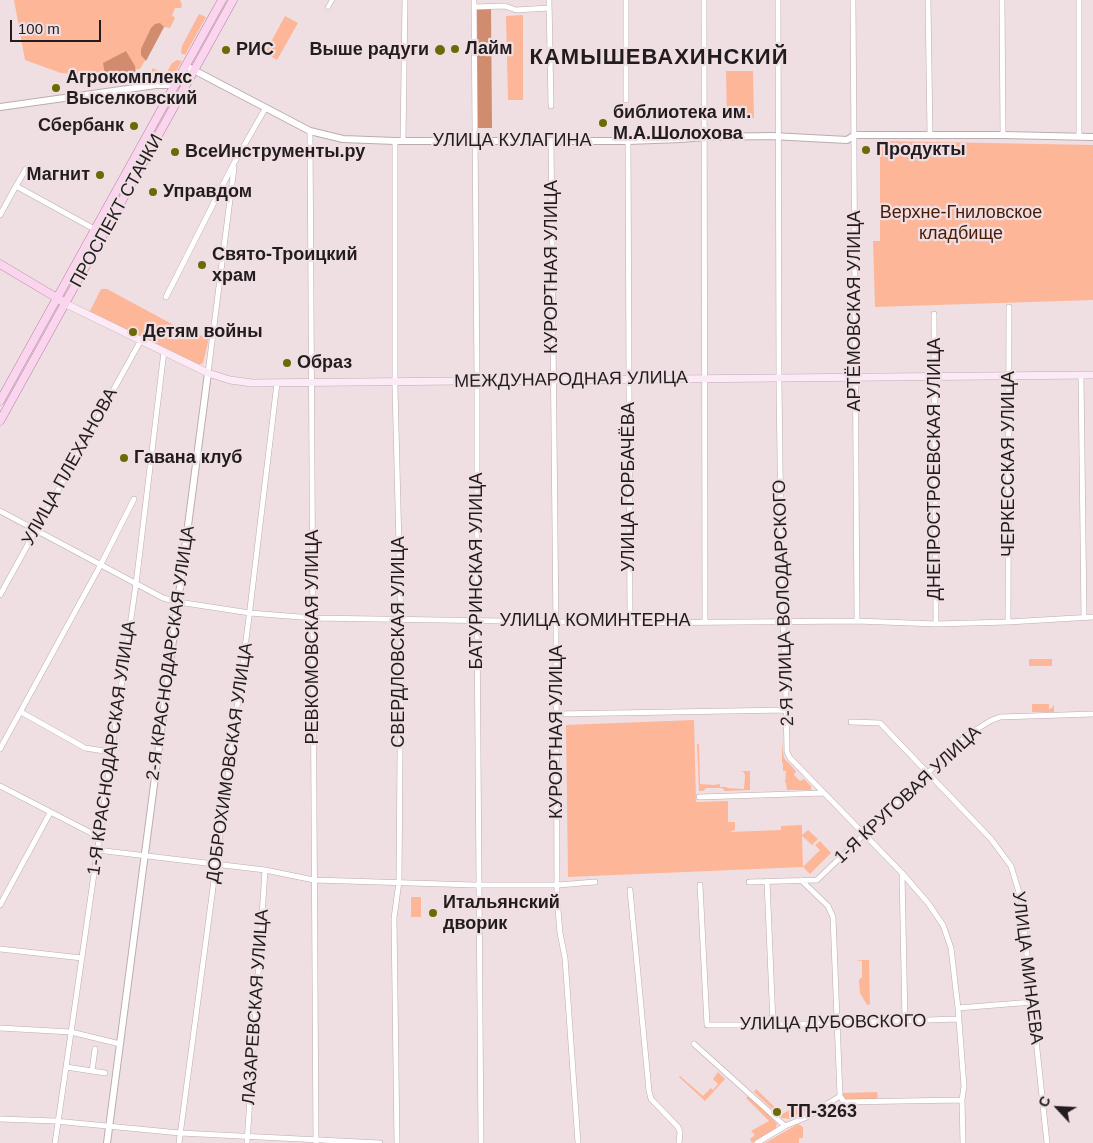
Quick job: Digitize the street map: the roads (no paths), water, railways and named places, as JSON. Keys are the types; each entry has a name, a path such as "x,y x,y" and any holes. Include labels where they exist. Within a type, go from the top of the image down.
{"main road":[{"name":"ПРОСПЕКТ СТАЧКИ","path":"0,401 222,0"},
{"name":"ПРОСПЕКТ СТАЧКИ","path":"0,421 233,0"},
{"path":"0,264 66,304"},
{"name":"МЕЖДУНАРОДНАЯ УЛИЦА","path":"66,304 208,373 230,380 252,383 1093,375"}],"street":[{"path":"328,7 332,0"},
{"path":"403,141 405,0"},
{"name":"БАТУРИНСКАЯ УЛИЦА","path":"474,0 481,1143"},
{"path":"549,0 552,106"},
{"path":"626,0 626,100"},
{"path":"704,0 706,136 705,622"},
{"name":"2-Я УЛИЦА ВОЛОДАРСКОГО","path":"778,0 782,612 788,756 902,873 928,903 943,925 951,948 958,1008 964,1086 962,1100 963,1143"},
{"name":"АРТЁМОВСКАЯ УЛИЦА","path":"853,0 857,621"},
{"path":"928,0 930,135"},
{"path":"1002,0 1003,135"},
{"path":"1079,0 1079,136"},
{"path":"474,7 505,6 516,10 550,8"},
{"name":"УЛИЦА КУЛАГИНА","path":"186,66 310,131 343,139 395,141 628,141 706,136 779,136 847,140 855,136 930,135 1093,137"},
{"path":"0,107 156,85 176,85"},
{"path":"166,296 234,163 265,108"},
{"name":"РЕВКОМОВСКАЯ УЛИЦА","path":"310,131 316,1142"},
{"name":"КУРОРТНАЯ УЛИЦА","path":"551,140 557,898 560,933 565,958 578,1143"},
{"name":"СВЕРДЛОВСКАЯ УЛИЦА","path":"395,141 395,382 401,620 399,882 394,918 397,1143"},
{"name":"УЛИЦА ГОРБАЧЁВА","path":"628,141 630,623"},
{"name":"2-Я КРАСНОДАРСКАЯ УЛИЦА","path":"107,1143 213,337 234,163"},
{"path":"0,215 26,169"},
{"path":"16,186 96,230"},
{"name":"ЧЕРКЕССКАЯ УЛИЦА","path":"1008,307 1008,622"},
{"name":"ДНЕПРОСТРОЕВСКАЯ УЛИЦА","path":"934,314 936,624"},
{"name":"УЛИЦА ПЛЕХАНОВА","path":"0,595 141,340"},
{"name":"1-Я КРАСНОДАРСКАЯ УЛИЦА","path":"55,1143 136,584 164,351"},
{"path":"1081,375 1084,617"},
{"name":"ДОБРОХИМОВСКАЯ УЛИЦА","path":"179,1143 250,613 277,383"},
{"path":"0,749 100,566 134,499"},
{"name":"УЛИЦА КОМИНТЕРНА","path":"0,511 163,598 250,613 313,618 630,623 857,621 936,624 1093,617"},
{"path":"556,714 787,710"},
{"path":"20,712 84,748 111,752"},
{"name":"1-Я КРУГОВАЯ УЛИЦА","path":"809,888 966,736 980,726 1000,717 1093,714"},
{"name":"УЛИЦА МИНАЕВА","path":"851,722 880,723 991,839 1011,866 1021,900 1047,1143"},
{"path":"0,786 99,837"},
{"path":"699,797 824,794"},
{"path":"0,905 50,813"},
{"path":"97,850 265,870 314,880 479,885 558,885 595,882"},
{"name":"ЛАЗАРЕВСКАЯ УЛИЦА","path":"247,1143 265,870"},
{"path":"902,873 905,1022"},
{"path":"801,880 828,906 833,917 840,1096 844,1102 962,1100"},
{"path":"749,882 817,880"},
{"path":"767,882 773,1024"},
{"name":"УЛИЦА ДУБОВСКОГО","path":"700,885 707,1025 905,1022 958,1019"},
{"path":"630,890 648,1086 651,1099 678,1127 680,1132 679,1143"},
{"path":"0,949 82,958"},
{"path":"958,1008 1033,1002"},
{"path":"0,1028 71,1032 120,1044"},
{"path":"694,1044 785,1126"},
{"path":"92,1071 95,1048"},
{"path":"66,1067 105,1073"},
{"path":"757,1143 840,1096"},
{"path":"0,1119 316,1142 380,1143"}],"place":[{"name":"Лайм","path":"455,49"},
{"name":"РИС","path":"226,50"},
{"name":"Выше радуги","path":"440,50"},
{"name":"Агрокомплекс Выселковский","path":"56,88"},
{"name":"библиотека им. М.А.Шолохова","path":"603,123"},
{"name":"Сбербанк","path":"134,126"},
{"name":"Продукты","path":"866,150"},
{"name":"ВсеИнструменты.ру","path":"175,152"},
{"name":"Магнит","path":"100,175"},
{"name":"Управдом","path":"153,192"},
{"name":"Свято-Троицкий храм","path":"202,265"},
{"name":"Детям войны","path":"133,332"},
{"name":"Образ","path":"287,363"},
{"name":"Гавана клуб","path":"124,458"},
{"name":"Итальянский дворик","path":"433,913"},
{"name":"ТП-3263","path":"777,1112"}],"district":[{"name":"КАМЫШЕВАХИНСКИЙ","path":"659,58"}],"park label":[{"name":"Верхне-Гниловское кладбище","path":"961,223"}]}
